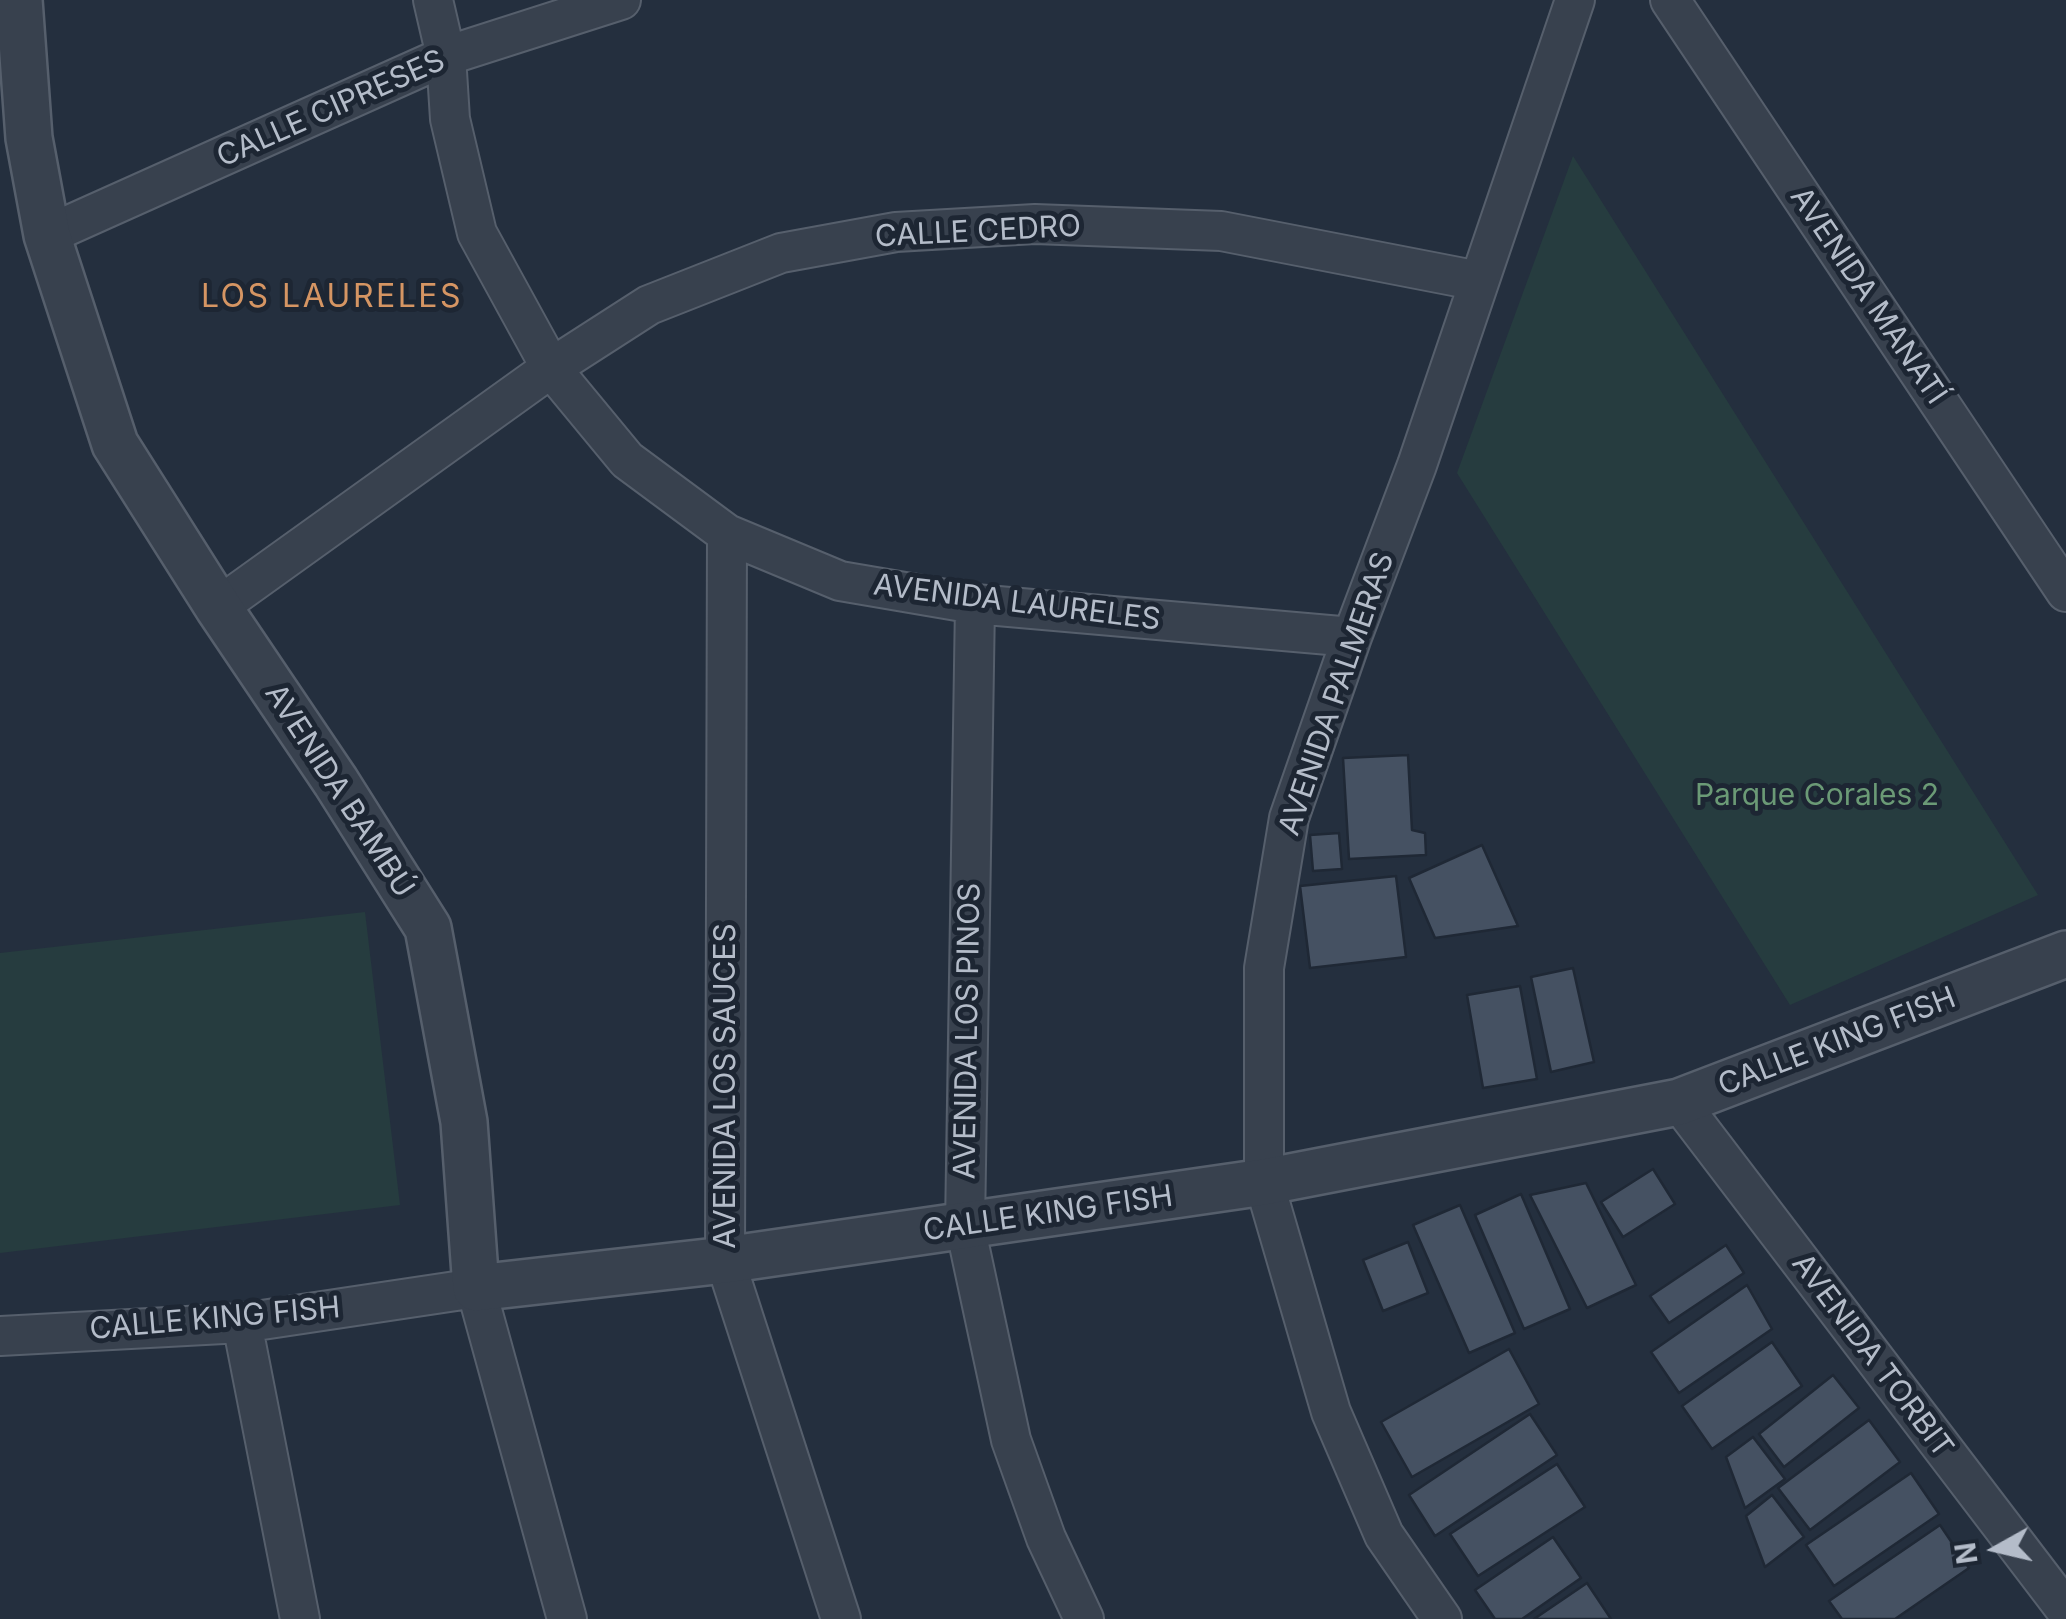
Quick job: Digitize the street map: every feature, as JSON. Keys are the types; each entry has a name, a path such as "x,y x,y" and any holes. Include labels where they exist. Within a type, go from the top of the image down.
{"street":[{"name":"AVENIDA BAMBÚ","path":"19,0 29,138 47,235 115,444 428,928 464,1122 476,1288 567,1619"},
{"name":"AVENIDA LAURELES","path":"434,0 446,56 450,119 477,233 551,368 627,460 726,534 840,580 975,604 1352,637"},
{"name":"CALLE CIPRESES","path":"47,235 446,56 621,0"},
{"name":"AVENIDA PALMERAS","path":"1442,1619 1384,1535 1331,1412 1264,1182 1264,968 1289,818 1418,465 1576,0"},
{"name":"AVENIDA MANATÍ","path":"1670,0 2066,592"},
{"name":"CALLE CEDRO","path":"218,608 551,368 649,305 781,253 896,232 1035,224 1221,231 1479,281"},
{"name":"AVENIDA LOS SAUCES","path":"726,534 725,1260 841,1619"},
{"name":"AVENIDA LOS PINOS","path":"975,604 965,1226 1011,1440 1046,1538 1084,1619"},
{"name":"CALLE KING FISH","path":"0,1336 242,1323 476,1288 725,1260 1264,1182 1679,1102 2066,954"},
{"name":"AVENIDA TORBIT","path":"1679,1102 2066,1610"},
{"path":"242,1323 300,1619"}],"green space":[{"name":"Parque Corales 2","path":"1573,156 2038,895 1790,1005 1457,473"},
{"path":"365,912 400,1205 0,1253 0,953"}],"building":[{"path":"1408,755 1412,830 1425,833 1426,855 1349,859 1343,758"},
{"path":"1339,833 1342,869 1313,871 1310,835"},
{"path":"1482,845 1518,926 1435,938 1409,878"},
{"path":"1396,876 1406,957 1310,968 1300,886"},
{"path":"1573,968 1594,1062 1551,1072 1531,977"},
{"path":"1520,986 1537,1079 1483,1088 1467,995"},
{"path":"1653,1169 1675,1204 1623,1237 1601,1202"},
{"path":"1586,1183 1636,1285 1587,1308 1530,1195"},
{"path":"1521,1194 1570,1309 1524,1329 1475,1215"},
{"path":"1460,1205 1515,1333 1469,1353 1413,1225"},
{"path":"1408,1242 1428,1293 1383,1311 1363,1260"},
{"path":"1726,1245 1744,1273 1669,1323 1650,1296"},
{"path":"1747,1285 1772,1329 1679,1393 1651,1352"},
{"path":"1772,1342 1802,1386 1712,1449 1682,1406"},
{"path":"1509,1349 1539,1404 1412,1477 1381,1422"},
{"path":"1833,1375 1859,1408 1784,1467 1759,1434"},
{"path":"1530,1414 1557,1455 1435,1536 1409,1495"},
{"path":"1869,1420 1900,1462 1810,1530 1778,1488"},
{"path":"1753,1437 1785,1479 1745,1508 1726,1457"},
{"path":"1557,1464 1585,1507 1478,1576 1450,1534"},
{"path":"1911,1473 1939,1514 1834,1586 1806,1545"},
{"path":"1772,1495 1804,1537 1765,1567 1746,1516"},
{"path":"1940,1525 1969,1568 1895,1619 1842,1619 1829,1601"},
{"path":"1553,1537 1581,1578 1522,1619 1495,1619 1475,1590"},
{"path":"1587,1583 1611,1619 1534,1619"}],"district":[{"name":"LOS LAURELES","path":"332,297"}]}
